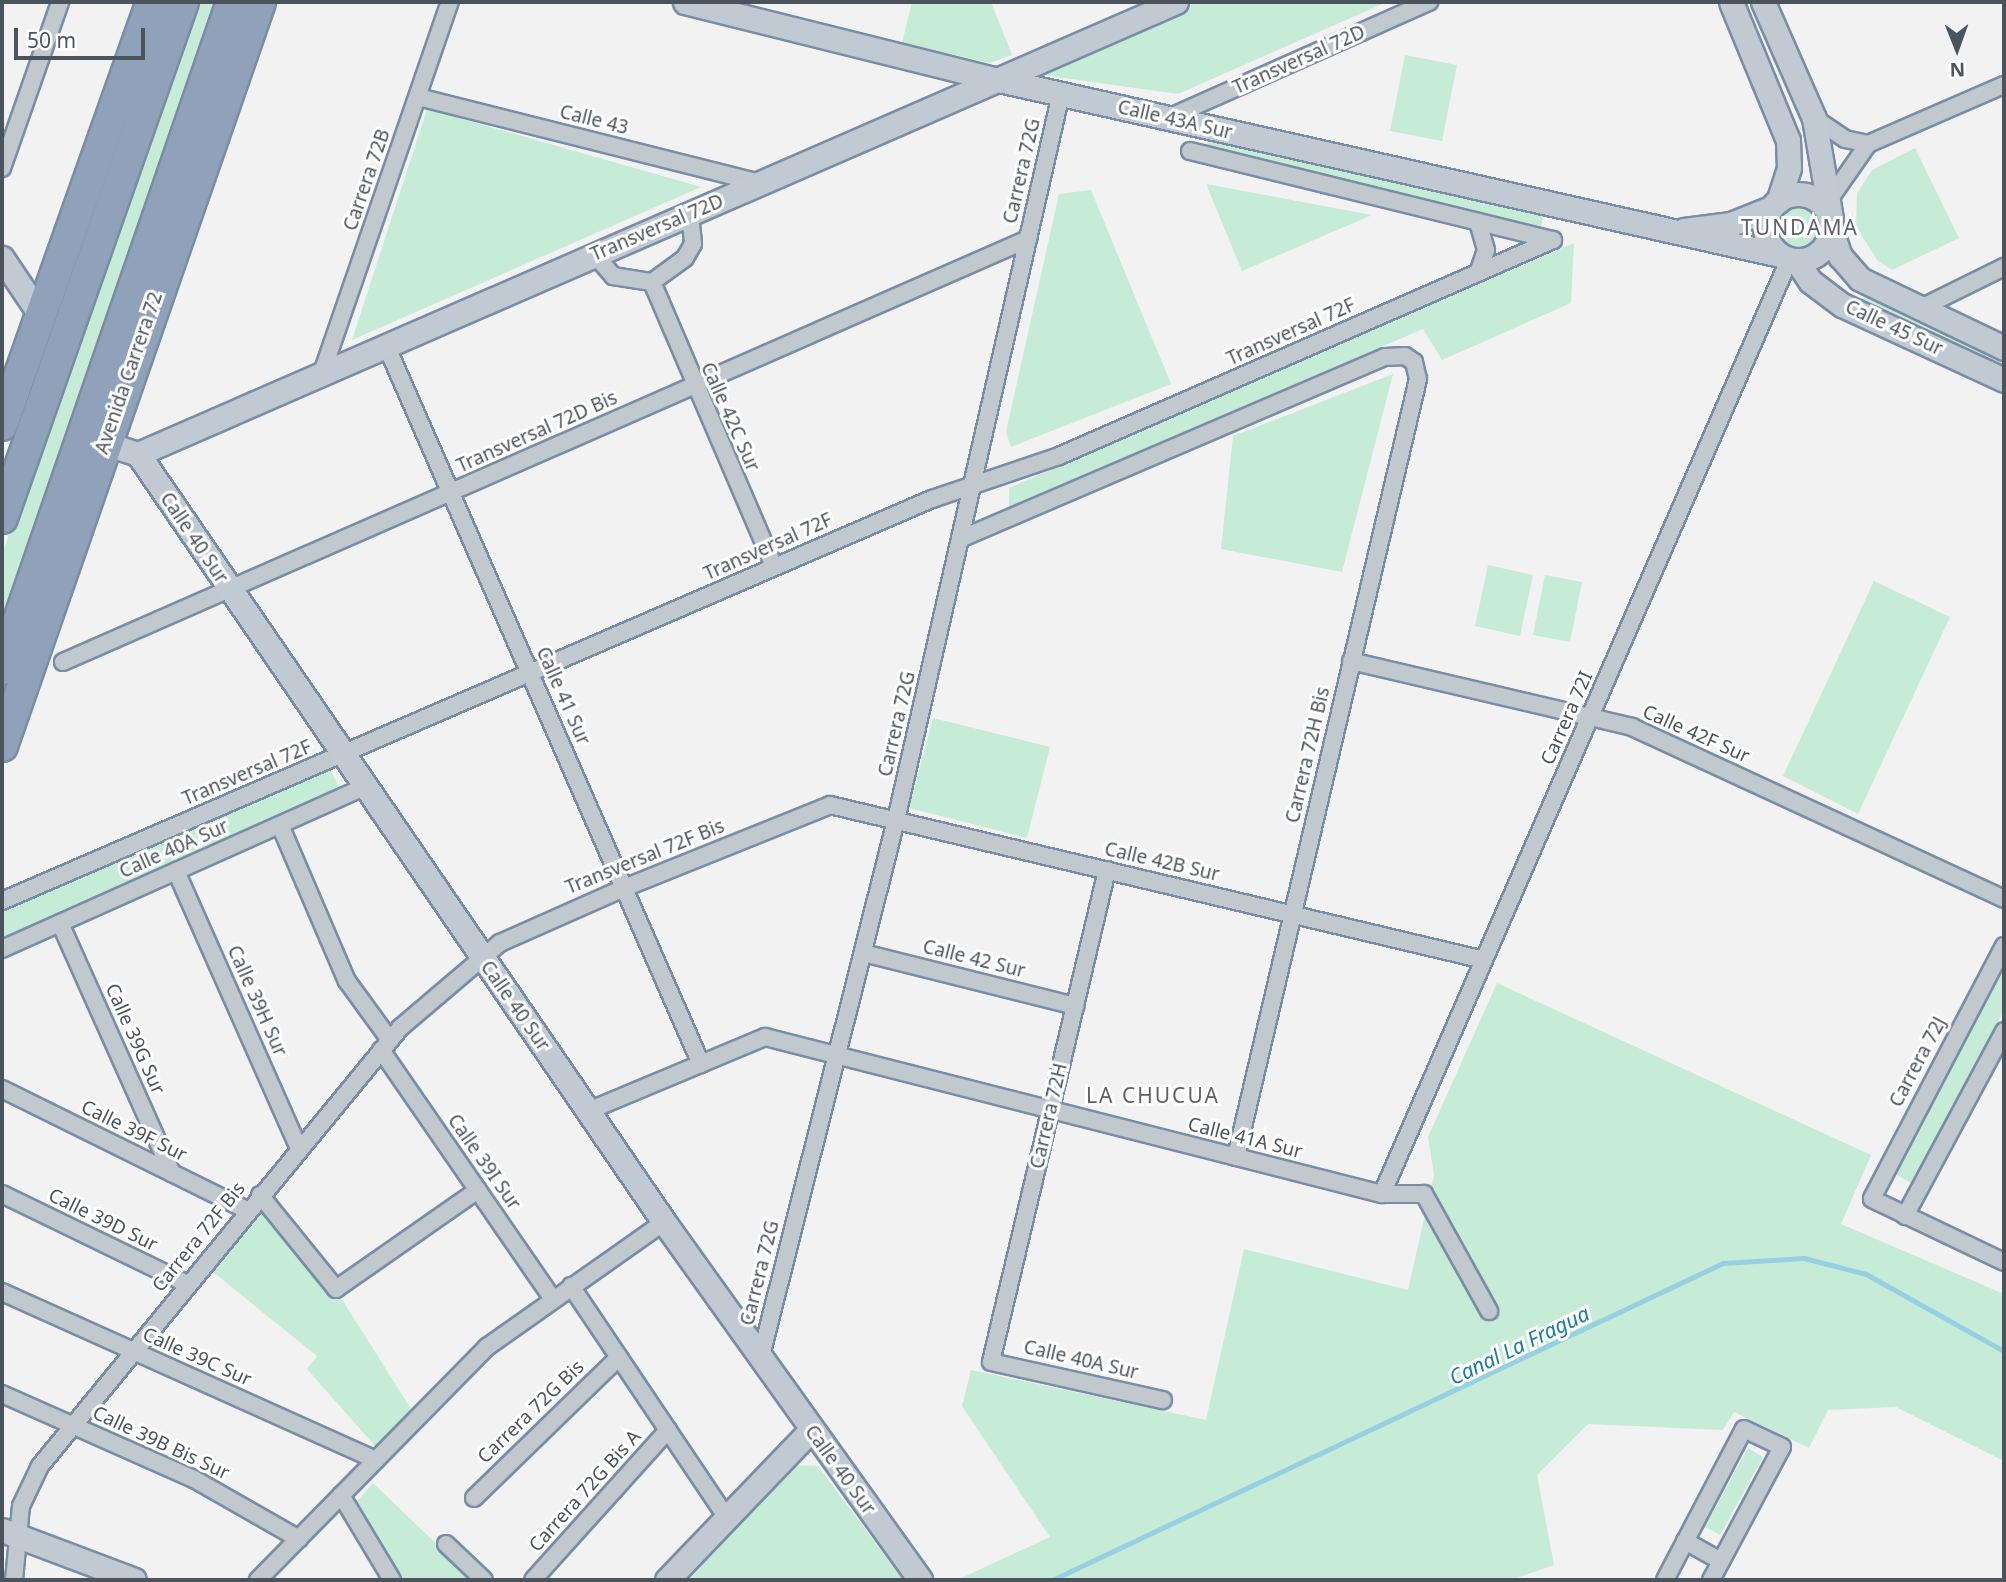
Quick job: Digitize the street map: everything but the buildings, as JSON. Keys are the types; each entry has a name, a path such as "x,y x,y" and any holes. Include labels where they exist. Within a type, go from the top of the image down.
{"highway":[{"path":"2,425 152,2"},
{"path":"2,518 109,205 183,2"},
{"name":"Avenida Carrera 72","path":"2,669 173,164 232,2"},
{"name":"Avenida Carrera 72","path":"2,746 104,443 260,2"},
{"path":"109,205 127,69"},
{"path":"173,164 233,75"}],"street":[{"path":"2,168 60,2"},
{"name":"Carrera 72B","path":"323,373 450,2"},
{"name":"Calle 43A Sur","path":"685,2 752,10 999,80 1789,258"},
{"name":"Transversal 72D","path":"138,454 1176,2"},
{"name":"Transversal 72D","path":"1168,118 1429,2"},
{"path":"1731,2 1788,140 1789,168 1765,228 1789,258 1815,255 1830,217 1868,144"},
{"name":"Calle 45 Sur","path":"1763,2 1814,118 1830,217 1854,274 2004,348"},
{"path":"1814,118 1845,139 1868,144 2004,85"},
{"name":"Carrera 72G","path":"760,1360 896,820 1061,94"},
{"name":"Calle 43","path":"418,97 760,183"},
{"name":"Calle 43A Sur","path":"1190,151 1553,240"},
{"path":"1380,198 1387,167"},
{"path":"1774,205 1810,195 1830,217"},
{"name":"Calle 43A Sur","path":"1667,230 1720,226 1774,205"},
{"path":"595,255 614,276 652,282 685,258 693,243 690,214"},
{"path":"1478,222 1486,250 1478,273"},
{"name":"Transversal 72D Bis","path":"63,662 1028,239"},
{"name":"Transversal 72F","path":"2,901 774,567 972,485 1051,460 1553,240"},
{"path":"2,258 41,316"},
{"name":"Calle 45 Sur","path":"1789,258 1810,281 1842,304 2004,380"},
{"name":"Carrera 72I","path":"1382,1194 1789,258"},
{"path":"1921,308 2004,267"},
{"name":"Calle 42C Sur","path":"652,282 692,387 774,567"},
{"name":"Calle 41 Sur","path":"386,345 701,1064"},
{"name":"Carrera 72H Bis","path":"960,539 1385,357 1405,356 1414,362 1418,379 1351,661 1295,915 1236,1157"},
{"path":"104,443 138,454"},
{"name":"Calle 40 Sur","path":"138,454 664,1222 760,1360 920,1580"},
{"name":"Calle 42F Sur","path":"1351,661 1590,716 1656,737 2004,899"},
{"name":"Calle 40A Sur","path":"2,949 365,787"},
{"name":"Calle 42B Sur","path":"830,805 1484,960"},
{"name":"Transversal 72F Bis","path":"481,957 624,888 830,805"},
{"name":"Calle 39I Sur","path":"280,825 347,981 478,1190 553,1299"},
{"name":"Carrera 72H","path":"991,1362 1107,870"},
{"name":"Calle 39H Sur","path":"176,871 299,1148"},
{"name":"Calle 39G Sur","path":"60,923 172,1173"},
{"name":"Carrera 72J","path":"1905,1216 1872,1199 2004,946"},
{"name":"Calle 42 Sur","path":"863,953 1075,1006"},
{"name":"Carrera 72F Bis","path":"14,1580 9,1533 31,1481 70,1424 386,1045 481,957"},
{"path":"2004,1031 1905,1216 2004,1262"},
{"name":"Calle 41A Sur","path":"701,1064 765,1037 1382,1194 1424,1194 1489,1311"},
{"path":"588,1111 701,1064"},
{"name":"Calle 39F Sur","path":"2,1089 247,1210"},
{"path":"260,1195 336,1289 478,1190"},
{"name":"Calle 39D Sur","path":"2,1194 187,1283"},
{"path":"258,1580 487,1346 664,1222"},
{"path":"571,1286 727,1518"},
{"name":"Calle 39C Sur","path":"2,1292 376,1460"},
{"name":"Carrera 72G Bis","path":"474,1498 619,1357"},
{"name":"Calle 40A Sur","path":"991,1362 1163,1400"},
{"name":"Calle 39B Bis Sur","path":"2,1394 194,1479 299,1539"},
{"path":"1665,1580 1744,1429 1782,1447 1711,1580"},
{"name":"Carrera 72G Bis A","path":"533,1580 668,1430"},
{"path":"667,1580 811,1430"},
{"path":"341,1496 392,1580"},
{"path":"9,1533 134,1580"},
{"path":"1685,1541 1721,1561"},
{"path":"446,1544 484,1580"}],"green space":[{"path":"192,2 223,2 2,617 2,555"},
{"path":"912,2 991,2 1012,55 990,63 902,43"},
{"path":"1198,2 1387,2 1178,94 1036,74"},
{"path":"1405,55 1457,65 1442,141 1390,131"},
{"path":"427,109 701,187 352,340"},
{"path":"1209,133 1544,211 1541,228 1205,150"},
{"path":"1915,148 1959,238 1892,270 1877,260 1856,226 1857,193 1872,170"},
{"path":"1206,184 1372,215 1242,271"},
{"path":"1091,190 1171,384 1011,447 1006,432 1059,194"},
{"path":"1799,207 1813,213 1819,227 1813,241 1799,247 1785,241 1779,227 1785,213"},
{"path":"1574,243 1571,303 1442,360 1423,329 1009,507 1009,488"},
{"path":"1864,295 2004,359 2004,372 1859,305"},
{"path":"1393,374 1342,572 1221,549 1233,436"},
{"path":"1488,565 1533,575 1520,636 1475,626"},
{"path":"1545,575 1582,582 1570,642 1533,635"},
{"path":"1874,581 1950,617 1858,814 1783,776"},
{"path":"933,718 1050,747 1027,838 909,808"},
{"path":"329,768 341,790 2,939 2,910"},
{"path":"2004,968 2004,1010 1913,1184 1895,1174"},
{"path":"1497,983 1871,1155 1841,1224 2004,1294 2004,1461 1896,1407 1828,1410 1809,1448 1734,1412 1723,1430 1588,1424 1537,1475 1554,1565 1511,1580 957,1580 1050,1537 962,1406 971,1370 1206,1420 1244,1249 1408,1290 1434,1175 1428,1137"},
{"path":"262,1214 341,1298 413,1412 376,1447 307,1369 317,1356 208,1268"},
{"path":"1748,1448 1763,1457 1720,1535 1705,1527"},
{"path":"794,1465 818,1466 903,1580 689,1580"},
{"path":"373,1483 474,1580 402,1580 357,1501"}],"waterway":[{"name":"Canal La Fragua","path":"1052,1580 1723,1263 1804,1258 1866,1274 2004,1351"}],"district":[{"name":"TUNDAMA","path":"1800,227"},
{"name":"LA CHUCUA","path":"1153,1095"}]}
